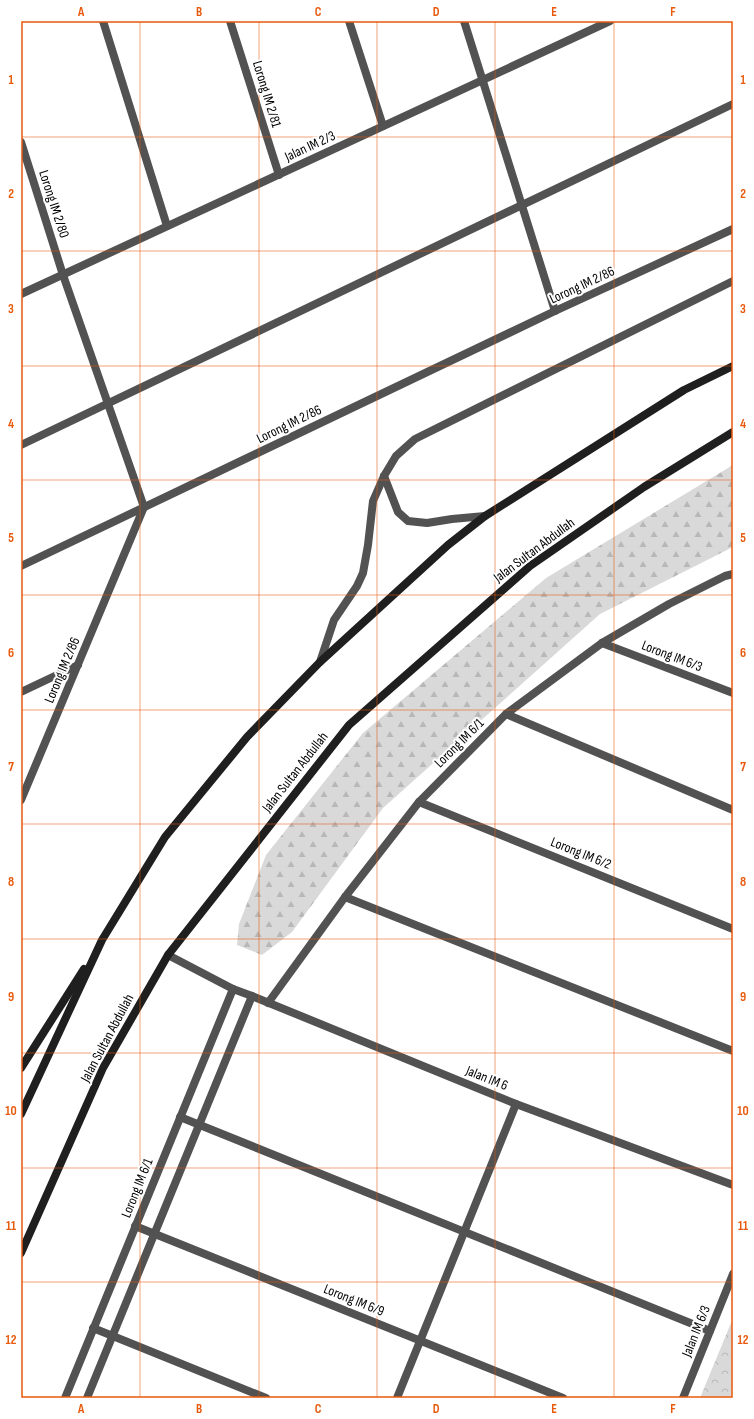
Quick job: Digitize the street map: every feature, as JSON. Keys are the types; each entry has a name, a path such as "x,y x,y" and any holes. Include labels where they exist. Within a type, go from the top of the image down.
{"main road":[{"path":"21,1068 165,837 247,737 320,662 448,545 485,516 684,390 733,366"},
{"name":"Jalan Sultan Abdullah","path":"21,1253 103,1068 168,955 349,725 530,566 644,487 733,432"},
{"path":"21,1114 102,940"}],"street":[{"path":"103,21 167,226"},
{"name":"Lorong IM 2/81","path":"230,21 278,175"},
{"path":"349,21 382,126"},
{"path":"464,21 555,311"},
{"name":"Jalan IM 2/3","path":"21,294 610,21"},
{"path":"21,445 733,104"},
{"name":"Lorong IM 2/80","path":"21,142 63,275 144,508"},
{"name":"Lorong IM 2/86","path":"21,800 144,508 555,311 733,229"},
{"path":"320,662 334,620 357,586 363,573 373,501 384,476 396,456 415,438 733,281"},
{"path":"384,476 398,512 408,521 426,523 485,516"},
{"path":"21,566 144,508"},
{"name":"Lorong IM 6/1","path":"268,1003 344,897 418,802 506,714 602,643 668,604 725,576 733,574"},
{"name":"Lorong IM 6/3","path":"602,643 733,693"},
{"path":"21,692 78,665"},
{"path":"506,714 733,810"},
{"name":"Lorong IM 6/2","path":"418,802 733,929"},
{"path":"344,897 733,1051"},
{"name":"Jalan IM 6","path":"168,955 233,989 516,1104 732,1182"},
{"name":"Lorong IM 6/1","path":"65,1398 233,989"},
{"path":"87,1398 252,996"},
{"path":"397,1398 516,1104"},
{"path":"180,1117 710,1330"},
{"name":"Lorong IM 6/9","path":"135,1226 563,1398"},
{"name":"Jalan IM 6/3","path":"683,1398 733,1274"},
{"path":"93,1328 266,1398"}],"green space":[{"path":"733,465 733,547 600,614 383,808 292,932 262,955 237,945 239,924 266,855 363,733 546,578"},
{"path":"733,1318 733,1398 700,1398"}]}
